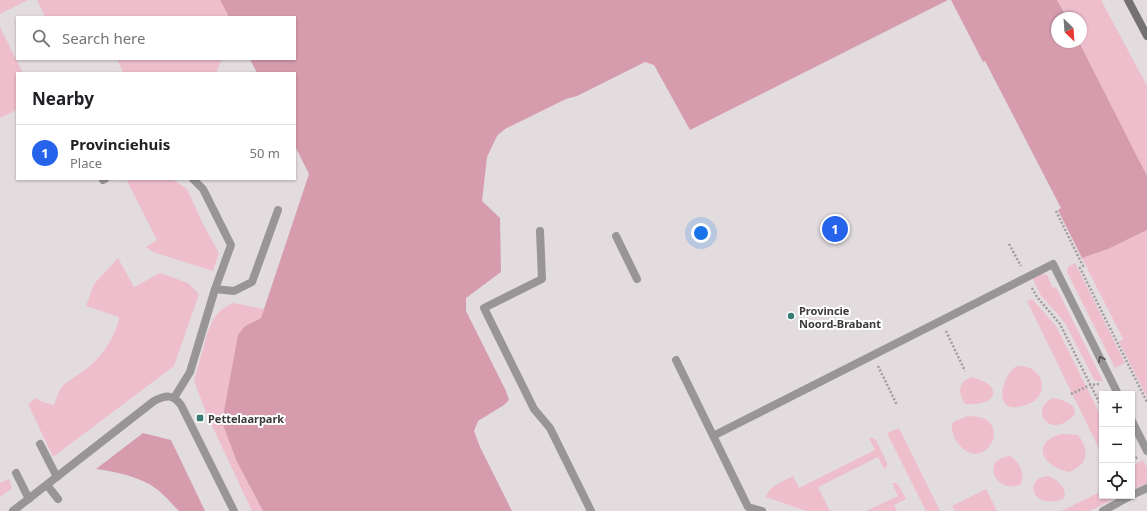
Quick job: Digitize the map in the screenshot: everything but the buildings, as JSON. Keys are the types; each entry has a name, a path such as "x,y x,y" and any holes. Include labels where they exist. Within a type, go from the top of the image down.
{"main road":[{"path":"1128,0 1147,36"}],"street":[{"path":"174,398 190,372 215,289 231,245 203,189 194,180"},
{"path":"215,289 234,290 252,282 278,210"},
{"path":"540,231 542,279 484,308 534,409 550,428 591,511"},
{"path":"616,236 637,279"},
{"path":"713,436 1053,264 1117,391"},
{"path":"676,360 748,507 762,511"},
{"path":"13,511 154,400 164,397 174,398 181,406 234,511"},
{"path":"1135,427 1147,451"},
{"path":"40,444 57,477"},
{"path":"16,474 29,499"},
{"path":"47,485 58,499"},
{"path":"1135,494 1147,488"},
{"path":"1103,511 1125,499"}],"path":[{"path":"1056,211 1083,266 1080,268 1147,402"},
{"path":"1009,244 1037,298 1060,324 1099,402"},
{"path":"941,321 965,371"},
{"path":"873,355 898,405"},
{"path":"1071,394 1090,385 1114,384"}],"shaded area":[{"path":"0,0 28,0 0,14"},
{"path":"37,0 220,0 228,16 45,16"},
{"path":"220,0 948,0 690,130 654,65 645,62 577,96 566,99 505,129 497,136 487,157 482,201 500,218 501,272 466,298 466,311 506,391 509,400 504,405 478,421 474,431 480,447 512,511 263,511 237,462 222,422 238,335 245,326 261,318 309,174 296,148 296,72 256,72 250,60 296,60 296,16 228,16"},
{"path":"951,0 1057,0 1064,12 1051,12 1051,48 1082,48 1147,176 1147,230 1108,249 1082,258 1058,210 1061,208 985,61 983,62"},
{"path":"1057,0 1101,0 1147,86 1147,176 1082,48 1087,48 1087,12 1064,12"},
{"path":"0,27 22,72 16,72 16,110 0,118"},
{"path":"117,60 222,60 216,72 123,72"},
{"path":"174,180 187,189 203,224 219,253 213,271 153,252 146,247 157,240 127,181"},
{"path":"1147,230 1147,397 1119,342 1123,339 1082,258 1108,249"},
{"path":"118,258 134,287 160,273 188,283 199,294 174,366 53,457 28,404 36,398 54,405 63,385 92,364 107,346 115,331 119,317 86,306 94,284"},
{"path":"1075,263 1125,363 1115,368 1067,272 1068,267"},
{"path":"1039,274 1047,275 1053,288 1056,287 1103,381 1095,381 1065,323 1040,294 1032,277"},
{"path":"1032,299 1056,326 1099,412 1099,449 1027,301"},
{"path":"233,303 264,309 261,318 245,326 237,462 263,511 252,511 207,415 194,381 208,331 214,318 222,309"},
{"path":"1017,366 1027,367 1034,370 1042,383 1042,390 1039,397 1033,402 1023,406 1011,407 1003,400 1003,387 1009,374"},
{"path":"972,377 986,382 991,387 993,393 990,400 977,404 965,404 961,396 960,388 967,379"},
{"path":"1053,398 1067,402 1074,408 1074,415 1062,424 1055,425 1049,423 1044,419 1042,414 1042,408"},
{"path":"968,416 985,419 993,428 994,435 992,442 983,452 976,454 969,452 961,447 954,436 952,424 955,421"},
{"path":"899,428 940,511 926,511 887,433"},
{"path":"143,433 171,440 205,511 179,511 164,495 150,485 127,475 96,469"},
{"path":"1061,434 1078,435 1084,446 1084,461 1076,469 1070,472 1061,470 1054,466 1044,456 1043,450 1045,444 1051,438"},
{"path":"869,438 876,440 887,466 884,469 878,457 818,487 830,511 806,511 766,497 773,487 793,476 799,488 875,450"},
{"path":"1010,456 1014,458 1022,472 1021,484 1013,486 1005,485 999,481 993,470 995,464 1000,459"},
{"path":"1143,460 1147,467 1147,483 1135,489 1135,464"},
{"path":"1048,476 1061,485 1065,494 1063,499 1044,501 1034,492 1033,487 1035,482 1040,478"},
{"path":"9,479 12,488 0,497 0,483"},
{"path":"892,483 896,483 899,486 906,499 894,505 897,511 866,511 898,496"},
{"path":"986,489 997,511 955,511 952,506"},
{"path":"1099,492 1099,499 1114,499 1090,511 1061,511"}],"place":[{"name":"Provinciehuis","path":"835,229"},
{"name":"Provincie Noord-Brabant","path":"791,316"},
{"name":"Pettelaarpark","path":"200,418"}]}
